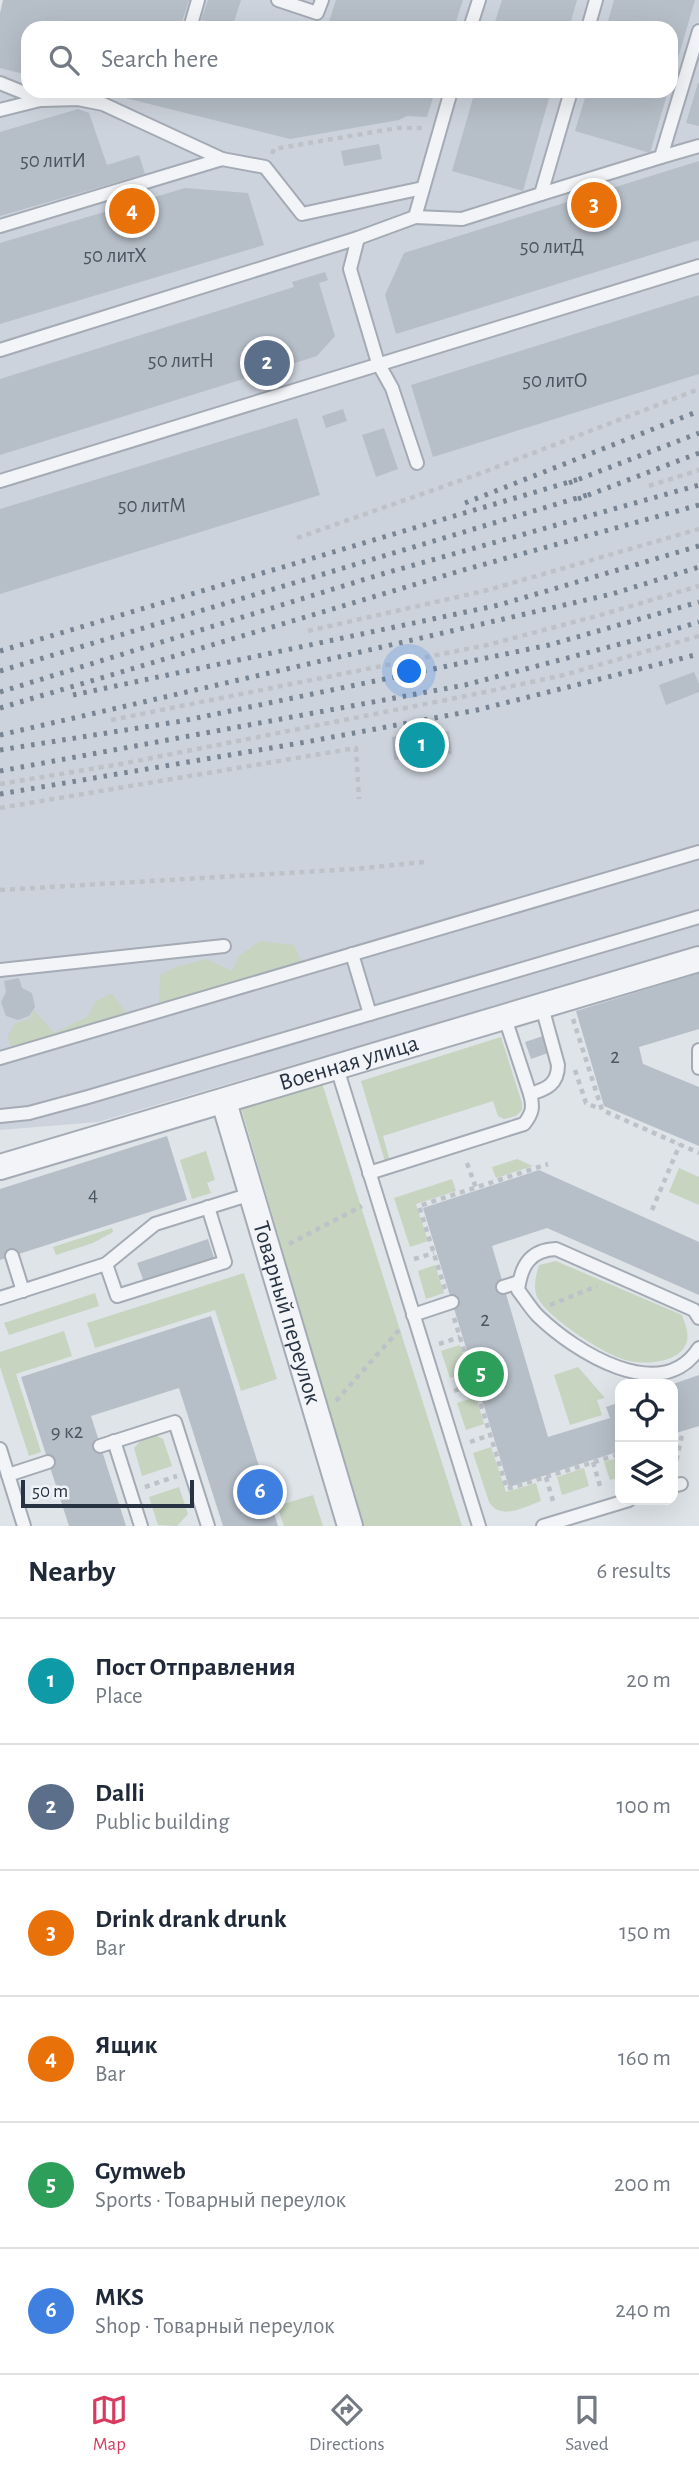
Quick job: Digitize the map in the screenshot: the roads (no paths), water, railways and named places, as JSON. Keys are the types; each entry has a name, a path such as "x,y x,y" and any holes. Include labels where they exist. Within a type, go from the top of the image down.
{"street":[{"name":"Военная улица","path":"0,1167 699,959"},
{"name":"Товарный переулок","path":"224,1102 320,1420 349,1526"}],"lane":[{"path":"192,21 198,0"},
{"path":"278,0 317,13 322,0"},
{"path":"472,21 479,0"},
{"path":"590,21 596,0"},
{"path":"661,157 699,31"},
{"path":"0,83 21,92"},
{"path":"37,98 42,100"},
{"path":"415,217 449,98"},
{"path":"541,194 568,98"},
{"path":"0,110 42,100 78,99 103,104 222,159 265,167 302,214 422,188"},
{"path":"0,350 358,238 415,217 462,219 699,146"},
{"path":"0,226 222,159"},
{"path":"358,238 350,269 378,363 393,388 417,463"},
{"path":"0,481 699,266"},
{"path":"0,1058 699,852"},
{"path":"0,1116 29,1112 88,1097 699,917"},
{"path":"0,970 224,946"},
{"path":"352,954 370,1014"},
{"path":"530,1094 547,1089 558,1074 542,1007"},
{"path":"369,1173 524,1125 535,1119 530,1094 505,1018"},
{"path":"699,1050 699,1068"},
{"path":"337,1068 479,1526"},
{"path":"0,1298 106,1264 155,1224 251,1194"},
{"path":"106,1264 117,1296 225,1262 208,1207"},
{"path":"699,1318 694,1310 556,1249 542,1249 530,1257 519,1282 518,1290 533,1311 578,1348 625,1371 651,1374 680,1367 699,1348"},
{"path":"12,1256 23,1291"},
{"path":"503,1287 519,1282"},
{"path":"413,1315 451,1303"},
{"path":"100,1446 175,1422 208,1526"},
{"path":"114,1441 141,1526"},
{"path":"0,1449 24,1526"},
{"path":"8,1475 48,1462"},
{"path":"543,1526 615,1504"}],"railway":[{"path":"465,503 699,411"},
{"path":"569,483 699,433"},
{"path":"578,499 699,453"},
{"path":"0,651 579,479"},
{"path":"0,692 382,574 699,485"},
{"path":"0,671 587,495"},
{"path":"0,708 467,569 699,505"},
{"path":"73,695 499,605 699,546"},
{"path":"0,735 612,594 699,567"},
{"path":"0,750 182,721 549,645 699,602"},
{"path":"0,771 465,685 699,622"},
{"path":"0,794 477,710 699,654"}],"place":[{"name":"Drink drank drunk","path":"594,205"},
{"name":"Ящик","path":"132,211"},
{"name":"Dalli","path":"267,363"},
{"name":"Пост Отправления","path":"422,745"},
{"name":"Gymweb","path":"481,1374"},
{"name":"MKS","path":"260,1492"}]}
